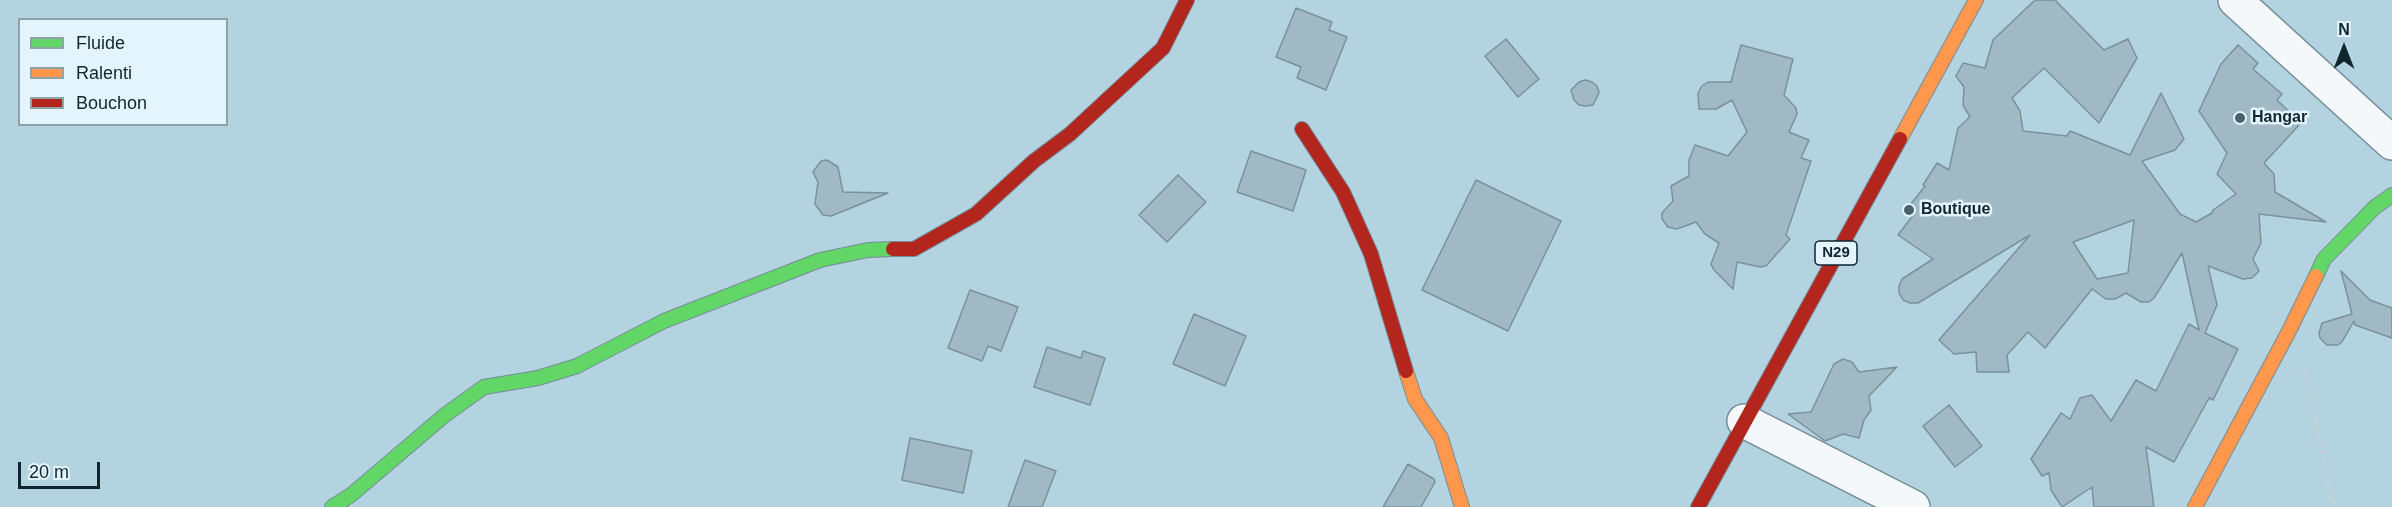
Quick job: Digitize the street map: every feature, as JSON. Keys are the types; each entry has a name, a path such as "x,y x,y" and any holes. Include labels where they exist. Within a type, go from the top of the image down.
{"street":[{"path":"332,507 351,495 445,416 484,387 538,378 577,366 664,321 785,272 868,250 914,249 976,214 1034,161 1070,134 1162,48 1187,0"},
{"name":"N29","path":"1698,507 1976,0"},
{"path":"2235,0 2392,143"},
{"path":"1302,129 1344,192 1371,254 1415,399 1441,438 1462,507"},
{"path":"2195,507 2289,331 2324,259 2375,207 2392,195"},
{"path":"1744,421 1913,507"}],"path":[{"path":"2289,331 2298,344 2334,507"}],"building":[{"path":"2035,0 2055,0 2104,50 2128,39 2137,58 2099,123 2044,68 2012,98 2020,111 2023,131 2067,136 2070,131 2130,155 2161,93 2184,139 2175,150 2142,161 2180,214 2196,222 2212,213 2236,194 2217,174 2227,153 2199,111 2221,64 2238,45 2258,63 2253,69 2282,94 2277,100 2301,123 2264,163 2274,174 2275,192 2326,222 2259,214 2261,243 2253,259 2259,271 2252,278 2243,279 2208,266 2217,305 2205,333 2238,349 2213,400 2209,398 2174,462 2146,447 2154,507 2094,507 2092,487 2062,507 2051,490 2049,473 2042,476 2031,459 2061,413 2070,419 2080,398 2092,395 2111,421 2136,380 2156,391 2189,324 2199,330 2182,253 2154,298 2149,302 2141,302 2126,293 2115,299 2106,299 2092,289 2045,348 2028,332 2007,355 2009,372 1977,372 1976,352 1954,354 1939,340 2030,235 1918,303 1903,300 1899,293 1902,279 1933,259 1898,235 1914,214 1907,209 1925,186 1923,185 1937,163 1949,170 1958,128 1970,117 1963,105 1964,87 1956,76 1963,63 1985,68 1993,40","holes":["2134,220 2128,273 2097,279 2073,242"]},
{"path":"1296,8 1332,22 1329,30 1347,37 1326,90 1297,78 1301,67 1276,57"},
{"path":"1506,39 1539,79 1518,97 1485,56"},
{"path":"1741,45 1793,59 1784,95 1796,108 1797,114 1789,132 1809,140 1801,158 1811,161 1786,235 1790,239 1766,266 1760,267 1737,262 1733,289 1711,264 1719,243 1705,234 1696,222 1677,229 1668,227 1662,219 1662,213 1673,201 1671,186 1689,176 1689,160 1695,145 1728,156 1747,132 1732,100 1716,109 1699,109 1698,93 1702,86 1708,82 1731,82"},
{"path":"1585,80 1597,86 1599,93 1593,105 1579,105 1574,100 1571,90 1579,82"},
{"path":"1251,151 1306,170 1293,211 1237,192"},
{"path":"827,160 838,167 843,192 888,193 831,216 823,215 815,204 818,182 813,172 821,161"},
{"path":"1178,175 1206,202 1167,242 1139,215"},
{"path":"1476,180 1561,221 1508,331 1422,290"},
{"path":"2341,271 2370,300 2392,308 2392,338 2355,325 2354,321 2338,345 2327,345 2320,338 2322,323 2352,314"},
{"path":"970,290 1018,307 1001,351 988,346 982,361 948,348"},
{"path":"1194,314 1246,336 1225,386 1173,364"},
{"path":"1047,347 1081,358 1083,351 1105,358 1090,405 1034,387"},
{"path":"1843,359 1852,362 1859,372 1897,367 1869,396 1871,410 1864,420 1859,438 1843,434 1825,441 1788,414 1811,412 1834,364"},
{"path":"1949,405 1982,446 1955,467 1923,426"},
{"path":"910,438 972,451 963,493 902,480"},
{"path":"1025,460 1056,471 1042,507 1008,507"},
{"path":"1408,464 1434,479 1435,482 1421,507 1383,507"}],"traffic: fast":[{"path":"2316,276 2324,259 2375,207 2392,195"},
{"path":"332,507 351,495 445,415 484,387 538,378 577,366 664,321 820,260 868,250 893,249"}],"traffic: slow":[{"path":"1900,139 1976,0"},
{"path":"2195,507 2316,276"},
{"path":"1406,371 1415,399 1441,438 1462,507"}],"traffic: jam":[{"path":"893,249 914,249 976,214 1034,161 1070,134 1163,48 1187,0"},
{"path":"1302,129 1343,192 1371,254 1406,371"},
{"path":"1698,507 1900,139"}],"place":[{"name":"Hangar","path":"2240,118"},
{"name":"Boutique","path":"1909,210"}]}
